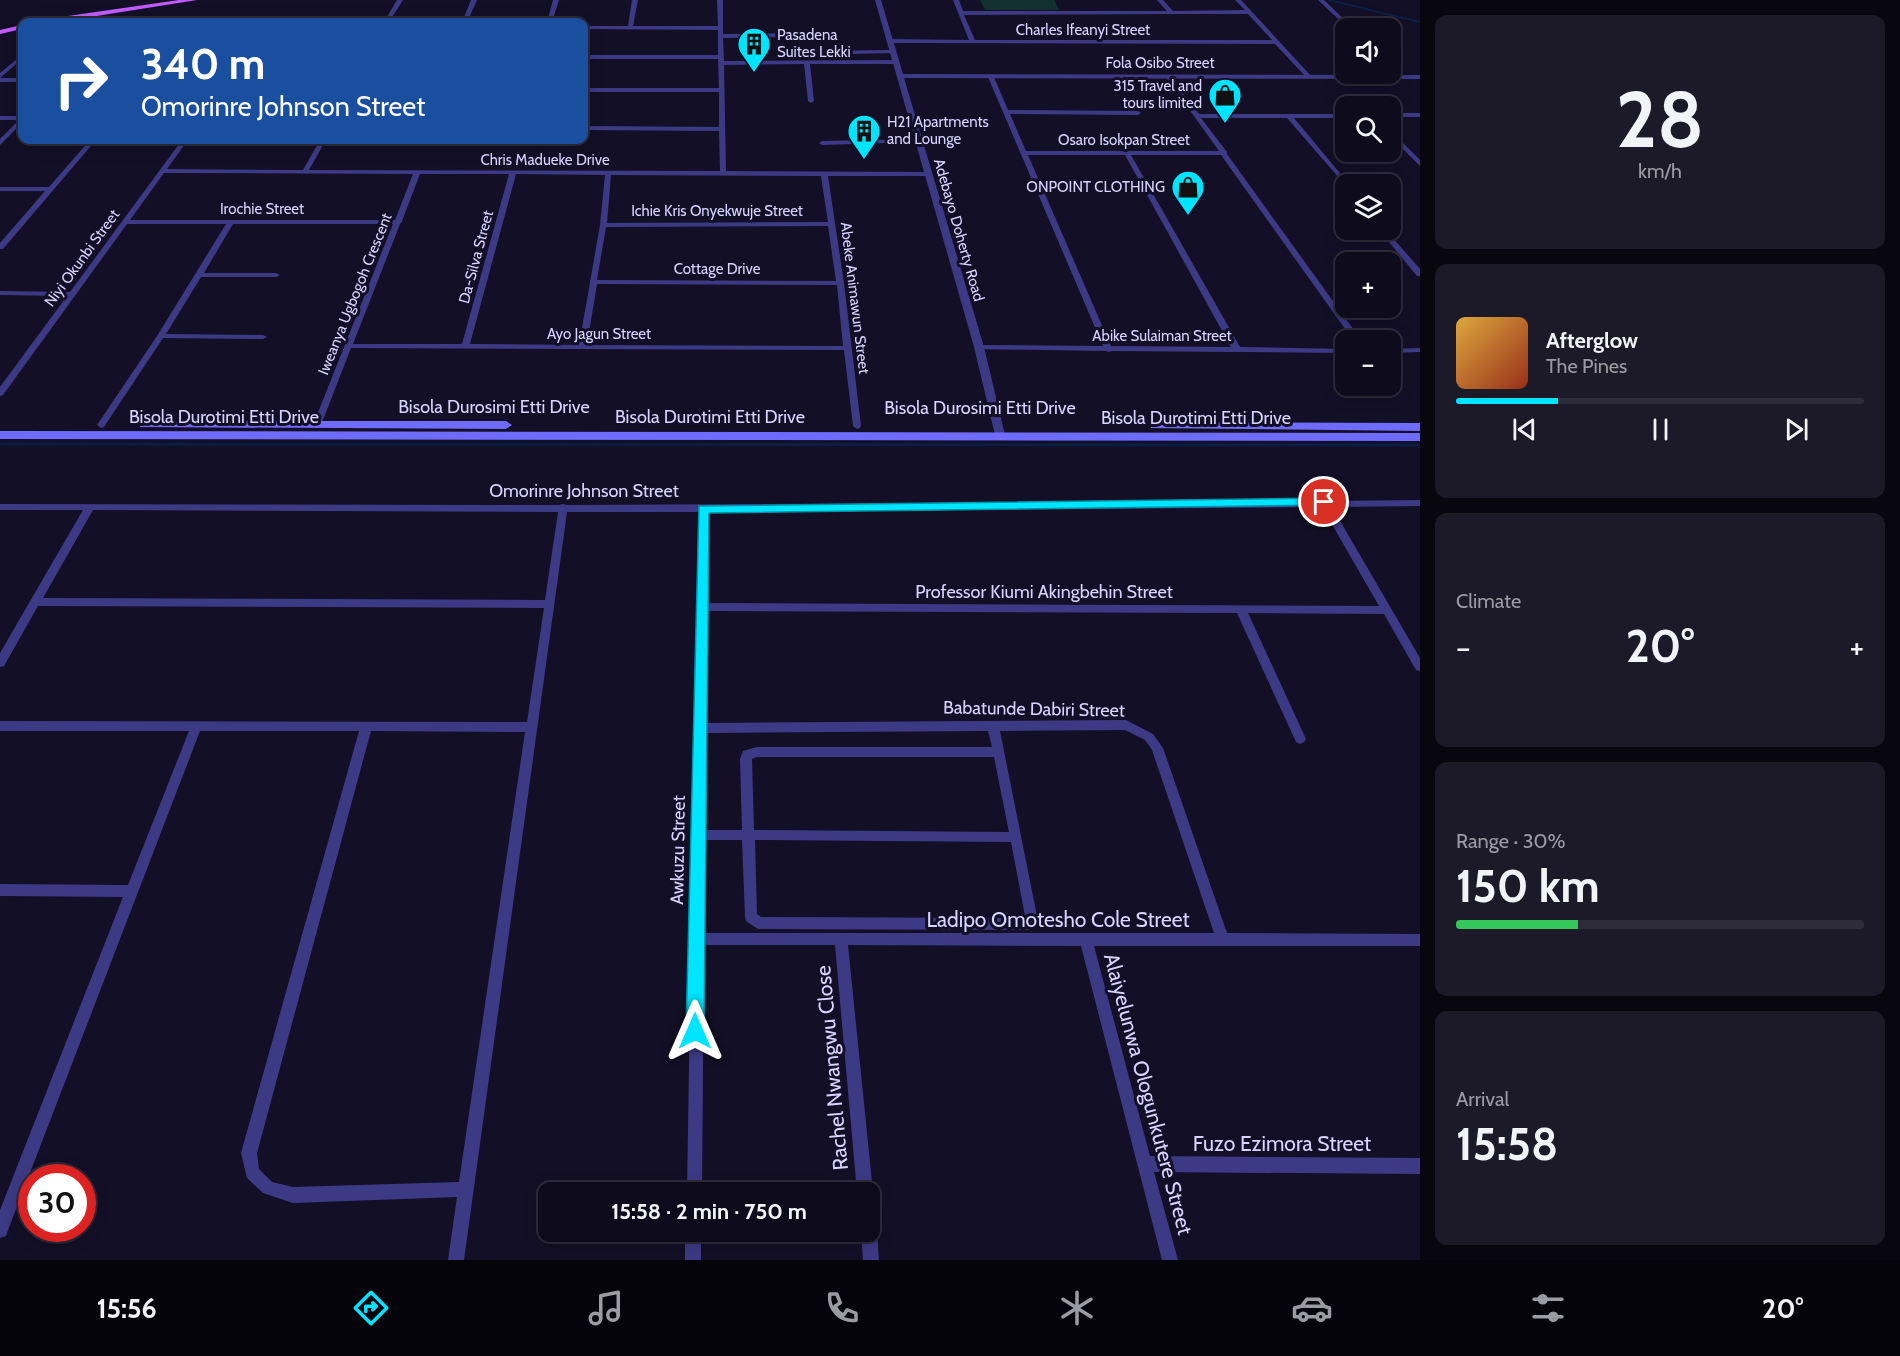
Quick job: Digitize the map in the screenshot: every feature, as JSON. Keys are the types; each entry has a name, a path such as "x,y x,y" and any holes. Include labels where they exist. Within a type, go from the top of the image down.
{"main road":[{"path":"56,18 173,0"},
{"path":"74,18 193,0"},
{"path":"0,31 18,27"},
{"name":"Bisola Durosimi Etti Drive","path":"0,426 857,426 998,430 1420,427"},
{"name":"Bisola Durotimi Etti Drive","path":"0,435 998,430 1420,437"}],"street":[{"path":"390,18 400,0"},
{"path":"467,18 474,0"},
{"path":"550,18 556,0"},
{"path":"630,28 635,0"},
{"path":"720,0 723,173"},
{"name":"Adebayo Doherty Road","path":"878,0 979,347 998,430"},
{"path":"956,0 973,42"},
{"path":"1160,0 1172,13"},
{"path":"1238,0 1309,77"},
{"path":"1321,1 1340,18"},
{"path":"962,13 1249,12"},
{"path":"588,28 720,28"},
{"path":"720,36 794,35"},
{"name":"Charles Ifeanyi Street","path":"890,41 1276,42"},
{"path":"807,53 893,52"},
{"path":"588,57 807,63 896,62"},
{"path":"0,78 18,61"},
{"path":"807,63 811,101"},
{"name":"Fola Osibo Street","path":"900,76 1420,77"},
{"path":"991,77 1109,350"},
{"path":"1169,77 1350,330"},
{"path":"0,78 18,80"},
{"path":"588,90 721,90"},
{"path":"1007,112 1138,113"},
{"path":"1401,116 1420,115"},
{"path":"1198,116 1335,116"},
{"path":"1289,116 1338,174"},
{"path":"0,118 18,119"},
{"path":"0,143 18,123"},
{"path":"588,128 722,129"},
{"path":"822,142 919,141"},
{"path":"0,247 89,144"},
{"name":"Niyi Okunbi Street","path":"0,393 182,144"},
{"path":"305,171 321,144"},
{"path":"1401,144 1420,164"},
{"path":"1409,152 1420,152"},
{"name":"Osaro Isokpan Street","path":"1024,153 1225,153"},
{"path":"1126,153 1237,350"},
{"name":"Chris Madueke Drive","path":"162,171 928,174"},
{"name":"Iweanya Ugbogoh Crescent","path":"317,425 417,173"},
{"name":"Da-Silva Street","path":"465,347 513,173"},
{"path":"582,348 603,225 608,174"},
{"name":"Abeke Animawun Street","path":"824,174 849,348 857,426"},
{"path":"0,189 50,189"},
{"name":"Irochie Street","path":"125,222 399,222"},
{"path":"101,426 161,336 231,222"},
{"name":"Ichie Kris Onyekwuje Street","path":"603,225 832,224"},
{"path":"1391,240 1420,274"},
{"path":"199,274 276,275"},
{"name":"Cottage Drive","path":"593,282 840,283"},
{"path":"0,293 72,294"},
{"path":"161,336 263,337"},
{"name":"Ayo Jagun Street","path":"349,346 849,348"},
{"name":"Abike Sulaiman Street","path":"979,347 1335,351"},
{"path":"1401,351 1420,350"},
{"path":"1324,502 1420,667"},
{"name":"Omorinre Johnson Street","path":"0,507 703,509 1324,502 1420,503"},
{"path":"0,663 90,507"},
{"path":"456,1260 563,507"},
{"name":"Awkuzu Street","path":"694,1182 703,509"},
{"path":"34,602 549,604"},
{"name":"Professor Kiumi Akingbehin Street","path":"701,607 1387,610"},
{"path":"1241,610 1300,739"},
{"name":"Babatunde Dabiri Street","path":"699,728 1126,725 1149,737 1157,748 1222,939"},
{"path":"0,726 532,727"},
{"path":"0,1230 196,726"},
{"path":"993,726 1031,916 1028,924 770,924 758,923 751,916 746,759 750,752 998,752"},
{"path":"366,727 249,1153 252,1173 268,1188 293,1194 466,1189"},
{"path":"698,835 1016,837"},
{"path":"0,890 132,891"},
{"name":"Ladipo Omotesho Cole Street","path":"696,939 1420,940"},
{"name":"Rachel Nwangwu Close","path":"841,939 864,1182"},
{"name":"Alaiyelunwa Ologunkutere Street","path":"1086,939 1170,1260"},
{"name":"Fuzo Ezimora Street","path":"1144,1164 1420,1166"},
{"path":"693,1242 693,1260"},
{"path":"870,1242 871,1260"}],"green space":[{"path":"980,0 1054,0 1059,10 985,10"}],"waterway":[{"path":"1329,0 1420,22"},
{"path":"0,444 1420,445"}],"place":[{"name":"Pasadena Suites Lekki","path":"754,73"},
{"name":"315 Travel and tours limited","path":"1225,124"},
{"name":"H21 Apartments and Lounge","path":"864,160"},
{"name":"ONPOINT CLOTHING","path":"1188,216"}],"route":[{"path":"695,1031 703,509 1324,502"}]}
